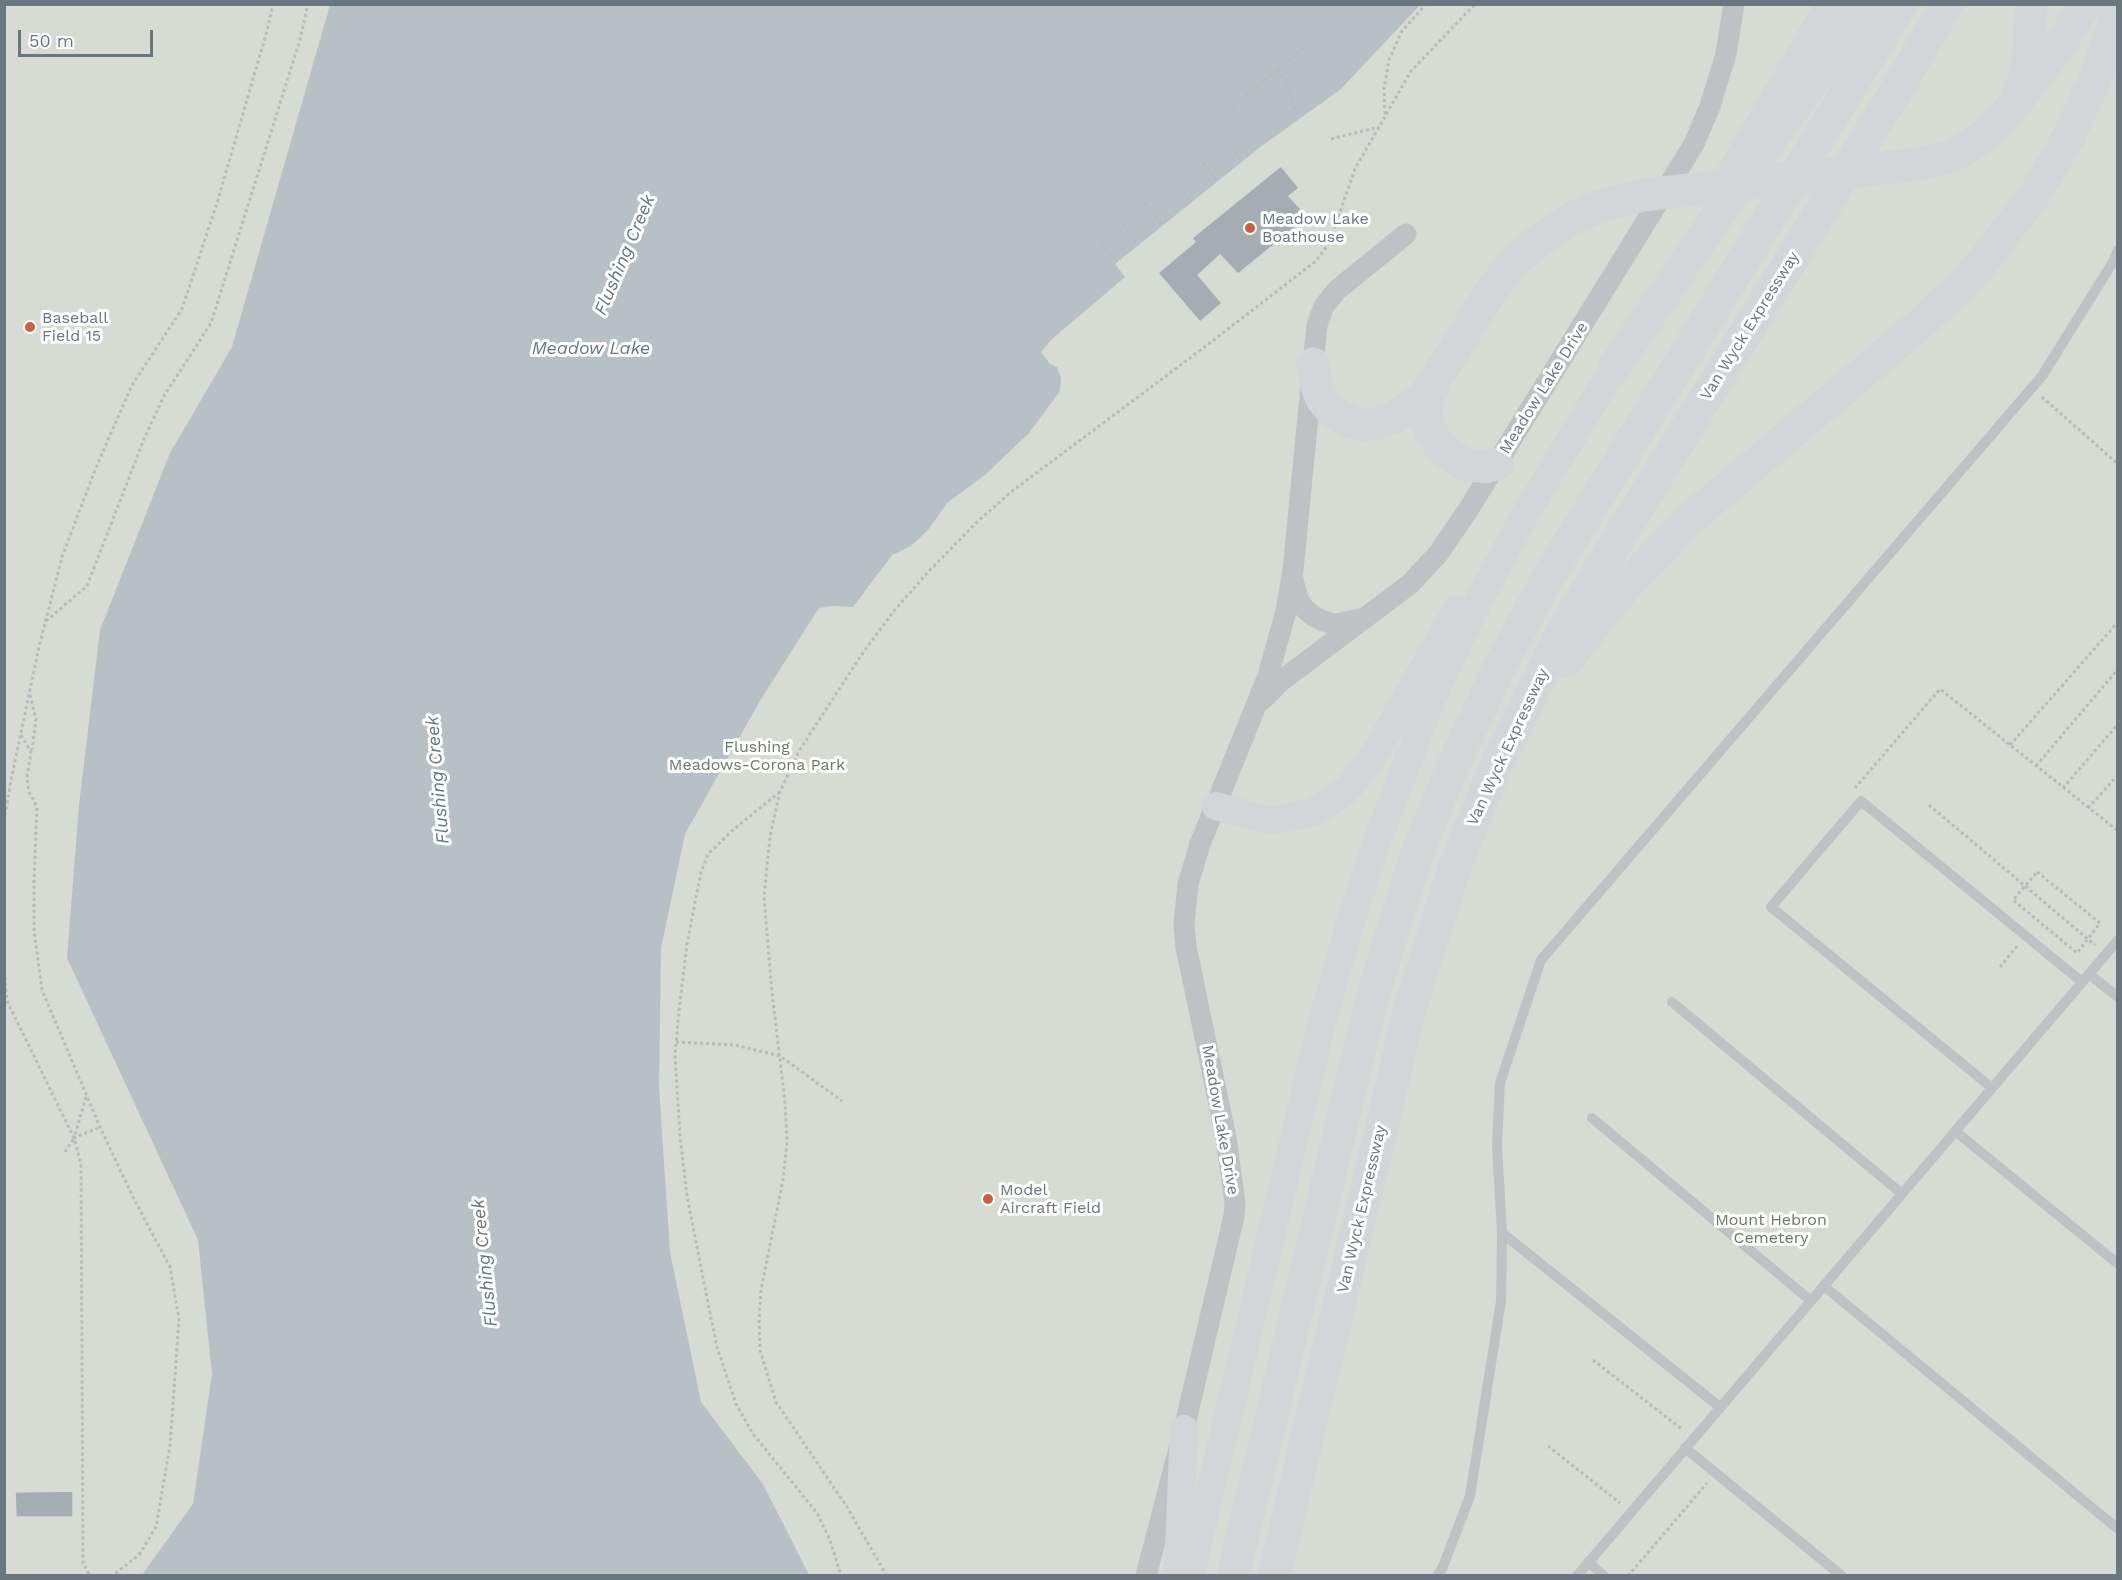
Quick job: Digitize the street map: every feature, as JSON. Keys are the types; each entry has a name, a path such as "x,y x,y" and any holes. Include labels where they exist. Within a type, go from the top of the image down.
{"highway":[{"path":"1614,368 1727,201 1868,4"},
{"path":"1233,1575 1372,998 1418,853 1452,769 1499,668 1547,579 1901,4"},
{"name":"Van Wyck Expressway","path":"1274,1575 1391,1086 1423,963 1455,867 1492,775 1557,642 1598,572 1907,73 1947,4"},
{"path":"2016,100 2027,68 2031,34 2031,4"},
{"path":"1497,464 1485,467 1463,464 1445,452 1430,431 1426,418 1428,396 1489,295 1510,266 1552,230 1587,211 1642,195 1911,165 1942,159 1972,145 1985,135 2053,56 2086,4"},
{"path":"1513,729 1623,588 1670,539 1718,494 1926,320 1962,285 1989,254 2035,194 2067,140 2095,79 2118,14"},
{"path":"1313,364 1317,387 1322,399 1331,410 1354,423 1366,425 1392,418 1418,402 1435,382"}],"street":[{"name":"Meadow Lake Drive","path":"1258,705 1281,681 1410,584 1449,538 1694,144 1710,106 1726,54 1734,4"},
{"path":"1190,1575 1319,1037 1359,894 1397,786 1433,696 1476,606 1522,520 1830,4"},
{"path":"1368,615 1358,620 1335,624 1313,616 1298,599 1295,589 1293,570 1313,364 1317,325 1330,298 1352,277 1406,234"},
{"path":"1216,806 1263,819 1289,818 1327,805 1352,784 1375,753 1456,610 1522,520"},
{"name":"Meadow Lake Drive","path":"1146,1575 1184,1429 1234,1216 1235,1203 1226,1138 1190,967 1184,926 1184,905 1193,864 1258,705 1281,634 1293,570"},
{"path":"1178,1575 1184,1429"}],"lane":[{"path":"1437,1575 1442,1569 1470,1496 1502,1301 1502,1233 1497,1146 1500,1083 1541,960 2042,376 2113,262 2118,250"},
{"path":"1992,1088 1771,907 1861,801 2026,936 2086,978 2118,997"},
{"path":"1577,1575 2118,940"},
{"path":"1672,1002 1902,1194"},
{"path":"1592,1118 1811,1301"},
{"path":"1955,1131 2118,1264"},
{"path":"1502,1233 1720,1407"},
{"path":"1824,1286 2118,1529"},
{"path":"1685,1448 1842,1575"},
{"path":"1588,1562 1604,1575"}],"path":[{"path":"4,821 30,694 62,557 95,470 132,385 182,309 217,203 273,4"},
{"path":"46,622 87,586 144,439 164,396 212,323 297,51 308,4"},
{"path":"1385,116 1384,89 1389,60 1402,31 1426,4"},
{"path":"887,1575 847,1507 776,1402 760,1350 761,1290 783,1180 787,1142 764,897 770,836 780,792 799,751 862,654 894,611 977,522 1020,485 1316,261 1329,243 1354,169 1411,71 1474,4"},
{"path":"1232,108 1307,45"},
{"path":"1276,70 1287,82 1298,119"},
{"path":"1331,139 1379,127"},
{"path":"1227,143 1243,160"},
{"path":"1203,163 1217,181"},
{"path":"1176,182 1191,202"},
{"path":"1144,203 1162,225"},
{"path":"1123,225 1138,244"},
{"path":"1101,244 1117,262"},
{"path":"2031,388 2118,464"},
{"path":"2010,745 2118,622"},
{"path":"2036,766 2118,669"},
{"path":"1861,801 1850,794 1940,689 2118,831"},
{"path":"30,694 36,719 27,777 29,792 37,807 34,930 42,990 100,1127 170,1267 179,1319 170,1446 156,1527 139,1555 112,1575"},
{"path":"2063,788 2118,724"},
{"path":"21,735 31,752"},
{"path":"2088,808 2118,775"},
{"path":"780,792 734,829 708,854 701,872 687,944 676,1042 680,1137 687,1196 717,1347 736,1404 753,1434 817,1513 830,1540 841,1575"},
{"path":"1929,805 2106,954"},
{"path":"2037,873 2100,923 2088,939 2077,953 2013,900 2037,873"},
{"path":"2000,967 2026,936"},
{"path":"4,971 7,1001 74,1138 81,1164 83,1563 90,1575"},
{"path":"676,1042 735,1046 780,1056 842,1101"},
{"path":"65,1152 74,1138 87,1096"},
{"path":"74,1138 100,1127"},
{"path":"1593,1360 1694,1438"},
{"path":"1548,1446 1631,1512"},
{"path":"1628,1575 1716,1473"}],"green space":[{"name":"Flushing Meadows-Corona Park","path":"4,5 2117,5 2117,1575 5,1575"}],"water":[{"name":"Meadow Lake","path":"330,5 1420,5 1341,89 1259,148 1115,264 1125,277 1052,339 1041,352 1050,364 1057,367 1061,378 1060,391 1029,433 985,475 947,503 928,530 911,546 892,555 853,607 819,608 761,699 685,834 661,948 659,1087 670,1252 701,1402 763,1484 809,1575 142,1575 193,1504 212,1374 198,1240 67,958 79,805 100,630 170,453 232,347"}],"building":[{"name":"Meadow Lake Boathouse","path":"1281,166 1299,188 1289,196 1308,217 1238,274 1220,255 1198,275 1222,303 1200,322 1158,273 1195,242 1192,238"},
{"path":"73,1491 73,1517 16,1517 15,1492"}],"place":[{"name":"Meadow Lake Boathouse","path":"1250,228"},
{"name":"Baseball Field 15","path":"30,327"},
{"name":"Model Aircraft Field","path":"988,1199"}],"water label":[{"name":"Flushing Creek","path":"625,255"},
{"name":"Flushing Creek","path":"438,780"},
{"name":"Flushing Creek","path":"485,1263"}],"park label":[{"name":"Mount Hebron Cemetery","path":"1771,1229"}]}
